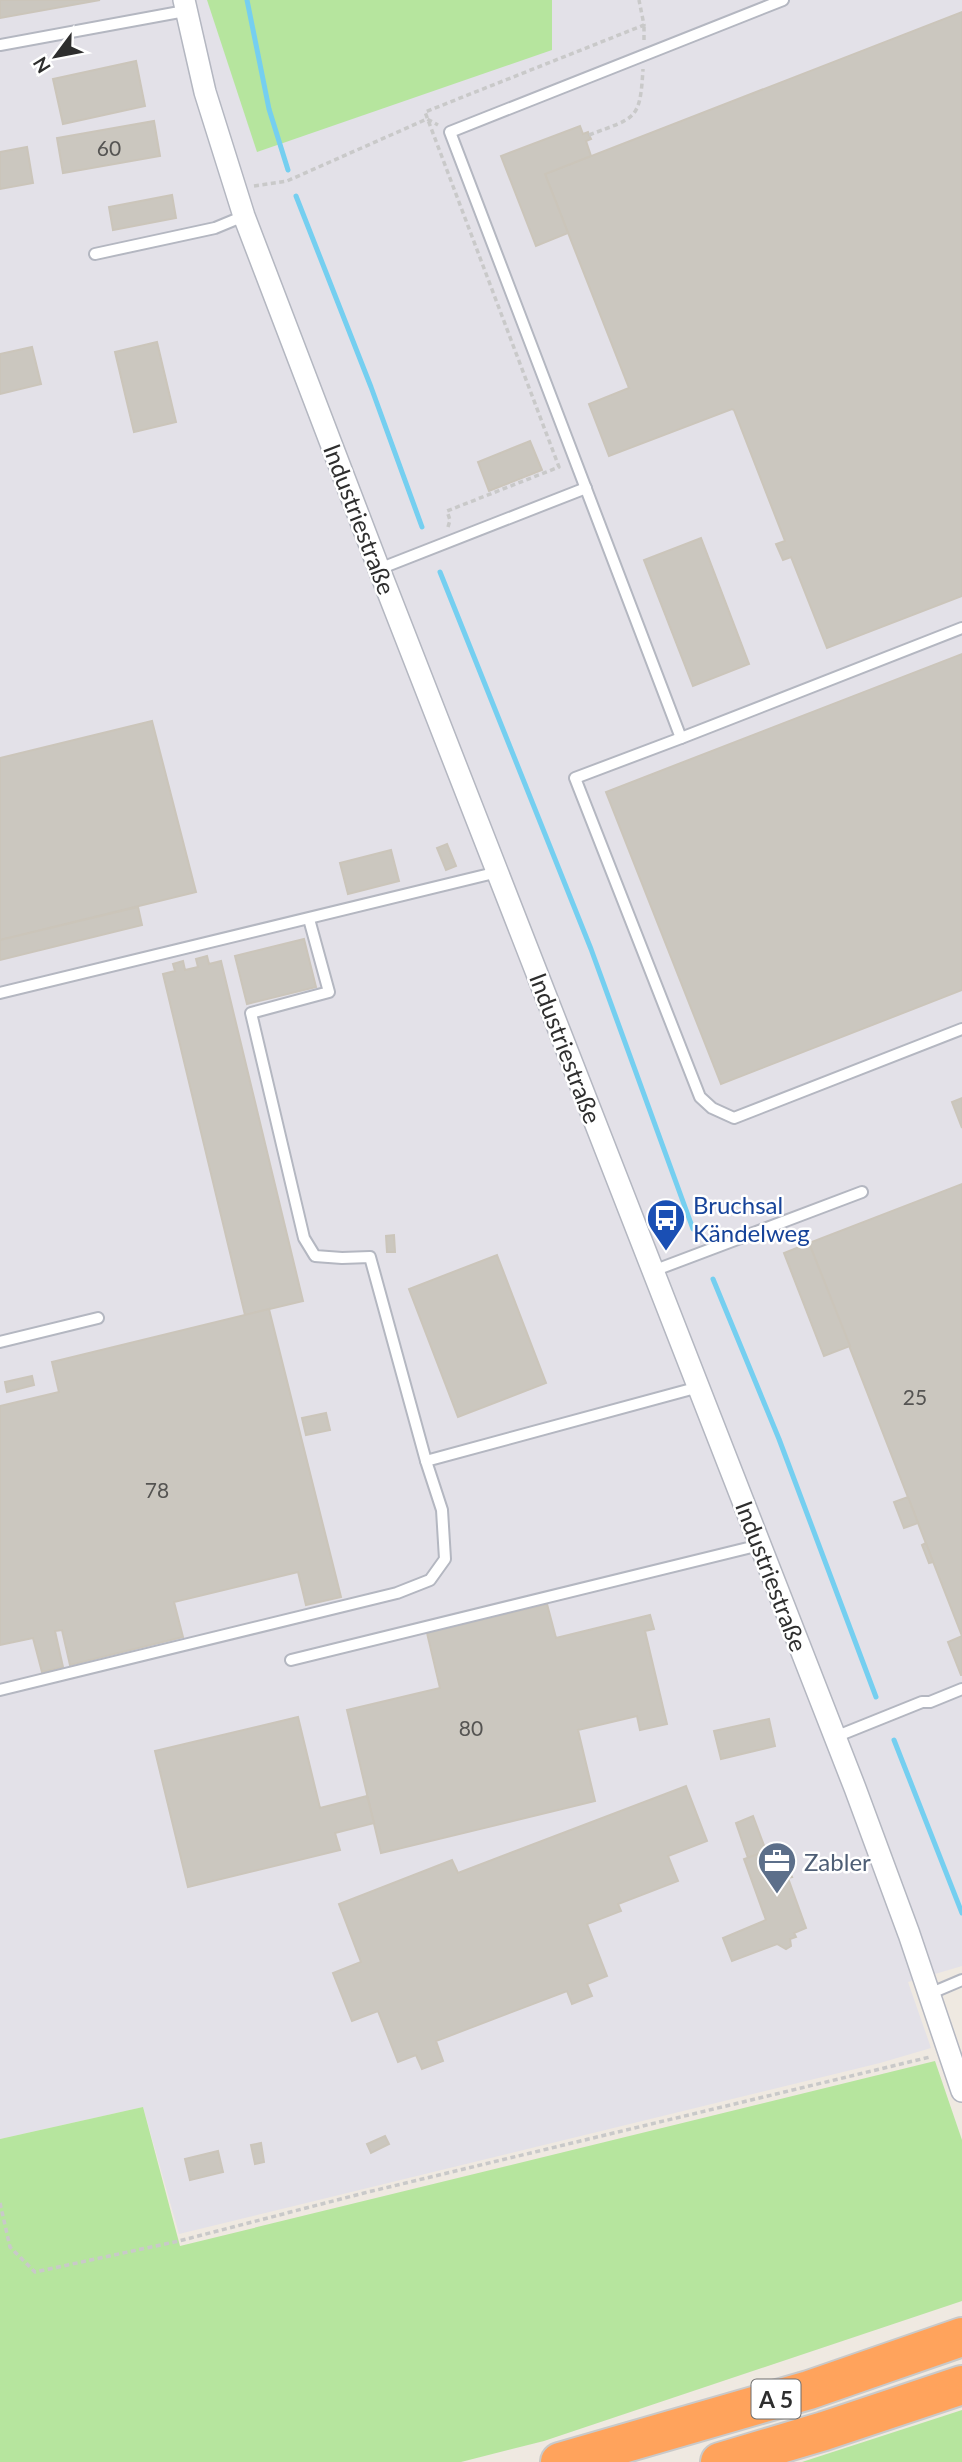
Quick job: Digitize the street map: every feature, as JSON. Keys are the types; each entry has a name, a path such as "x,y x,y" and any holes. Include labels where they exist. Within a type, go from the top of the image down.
{"highway":[{"name":"A 5","path":"560,2462 808,2389 962,2337"},
{"name":"A 5","path":"720,2462 962,2385"}],"street":[{"name":"Industriestraße","path":"184,6 205,92 244,216 498,872 660,1268 699,1387 909,1934 962,2091"}],"lane":[{"path":"681,738 450,132 783,0"},
{"path":"0,45 184,6"},
{"path":"95,254 215,228 244,216"},
{"path":"379,569 586,488"},
{"path":"962,628 575,778 700,1097 712,1108 734,1118 962,1029"},
{"path":"0,993 498,872"},
{"path":"0,1690 397,1593 429,1580 445,1559 442,1510 370,1257 315,1256 304,1238 251,1013 329,992 309,919"},
{"path":"660,1268 862,1192"},
{"path":"0,1342 98,1318"},
{"path":"426,1461 699,1387"},
{"path":"291,1660 760,1545"},
{"path":"835,1737 962,1689"},
{"path":"929,1994 962,1980"}],"path":[{"path":"589,135 629,120 638,111 645,25 639,0"},
{"path":"452,541 448,530 450,520 447,510 559,467 425,112 645,25"},
{"path":"234,189 287,181 428,119"},
{"path":"428,119 450,132"},
{"path":"0,2203 10,2247 35,2272 179,2241 364,2193 949,2052"}],"shaded area":[{"path":"0,0 962,0 962,1966 908,1982 931,2048 880,2063 179,2234 143,2107 0,2139"}],"green space":[{"path":"207,0 552,0 552,50 257,152"},
{"path":"935,2061 962,2140 962,2301 544,2441 461,2462 0,2462 0,2139 143,2107 180,2246"},
{"path":"962,2410 962,2462 802,2462"}],"building":[{"path":"0,0 100,0 0,18"},
{"path":"962,12 962,596 827,648 791,557 783,560 776,544 785,541 734,410 609,456 589,404 629,388 545,174"},
{"path":"136,61 145,106 63,124 53,79"},
{"path":"154,121 160,156 63,173 57,138"},
{"path":"580,126 583,134 588,132 591,139 586,141 591,156 545,174 568,233 536,246 501,156"},
{"path":"27,147 33,183 0,189 0,152"},
{"path":"172,195 176,218 113,230 109,207"},
{"path":"157,342 176,422 134,432 115,352"},
{"path":"32,347 41,384 0,394 0,354"},
{"path":"530,441 542,470 489,491 478,462"},
{"path":"701,538 749,664 693,686 644,560"},
{"path":"962,654 962,990 721,1084 606,792"},
{"path":"152,721 196,892 0,940 0,758"},
{"path":"447,844 456,866 446,870 437,848"},
{"path":"391,850 399,881 348,894 340,863"},
{"path":"138,907 142,925 0,960 0,940"},
{"path":"304,939 316,987 247,1004 235,956"},
{"path":"207,956 209,964 221,961 303,1301 245,1315 163,974 175,971 173,964 183,961 185,970 198,967 196,959"},
{"path":"962,1098 962,1128 952,1102"},
{"path":"962,1184 962,1636 809,1243"},
{"path":"394,1235 395,1252 387,1252 386,1236"},
{"path":"809,1243 850,1346 824,1356 784,1253"},
{"path":"497,1255 546,1383 458,1417 409,1289"},
{"path":"269,1309 341,1597 306,1605 298,1572 174,1602 183,1637 70,1665 62,1630 55,1631 63,1667 42,1672 33,1638 0,1645 0,1406 59,1392 52,1362"},
{"path":"32,1376 34,1385 7,1392 5,1382"},
{"path":"326,1413 330,1430 306,1435 302,1418"},
{"path":"908,1497 918,1523 904,1528 894,1502"},
{"path":"926,1543 933,1562 929,1563 922,1545"},
{"path":"547,1604 556,1638 650,1615 654,1629 645,1631 667,1724 640,1730 637,1716 578,1730 595,1801 381,1853 347,1710 440,1688 427,1633"},
{"path":"962,1636 962,1675 961,1675 948,1642"},
{"path":"298,1717 320,1808 367,1796 374,1823 335,1833 340,1850 188,1887 155,1751"},
{"path":"769,1719 775,1746 721,1759 714,1731"},
{"path":"686,1786 707,1841 668,1856 678,1881 618,1904 621,1911 587,1924 607,1976 587,1984 592,1996 572,2004 567,1991 436,2041 443,2061 422,2069 416,2055 398,2062 378,2011 352,2021 333,1973 361,1962 339,1904 452,1860 458,1873"},
{"path":"753,1816 766,1851 748,1858 736,1823"},
{"path":"776,1848 783,1867 787,1866 792,1877 788,1878 806,1928 794,1933 796,1937 790,1939 791,1946 786,1949 777,1944 732,1961 723,1938 766,1920 744,1859"},
{"path":"385,2136 389,2144 371,2153 367,2144"},
{"path":"261,2143 264,2162 255,2164 251,2145"},
{"path":"218,2151 223,2172 190,2180 185,2159"}],"waterway":[{"path":"247,0 269,109 288,170"},
{"path":"296,196 371,387 422,527"},
{"path":"440,572 591,949 693,1229"},
{"path":"713,1279 779,1439 876,1697"},
{"path":"894,1740 962,1913"}],"place":[{"name":"Bruchsal Kändelweg","path":"666,1252"},
{"name":"Zabler","path":"777,1895"}]}
